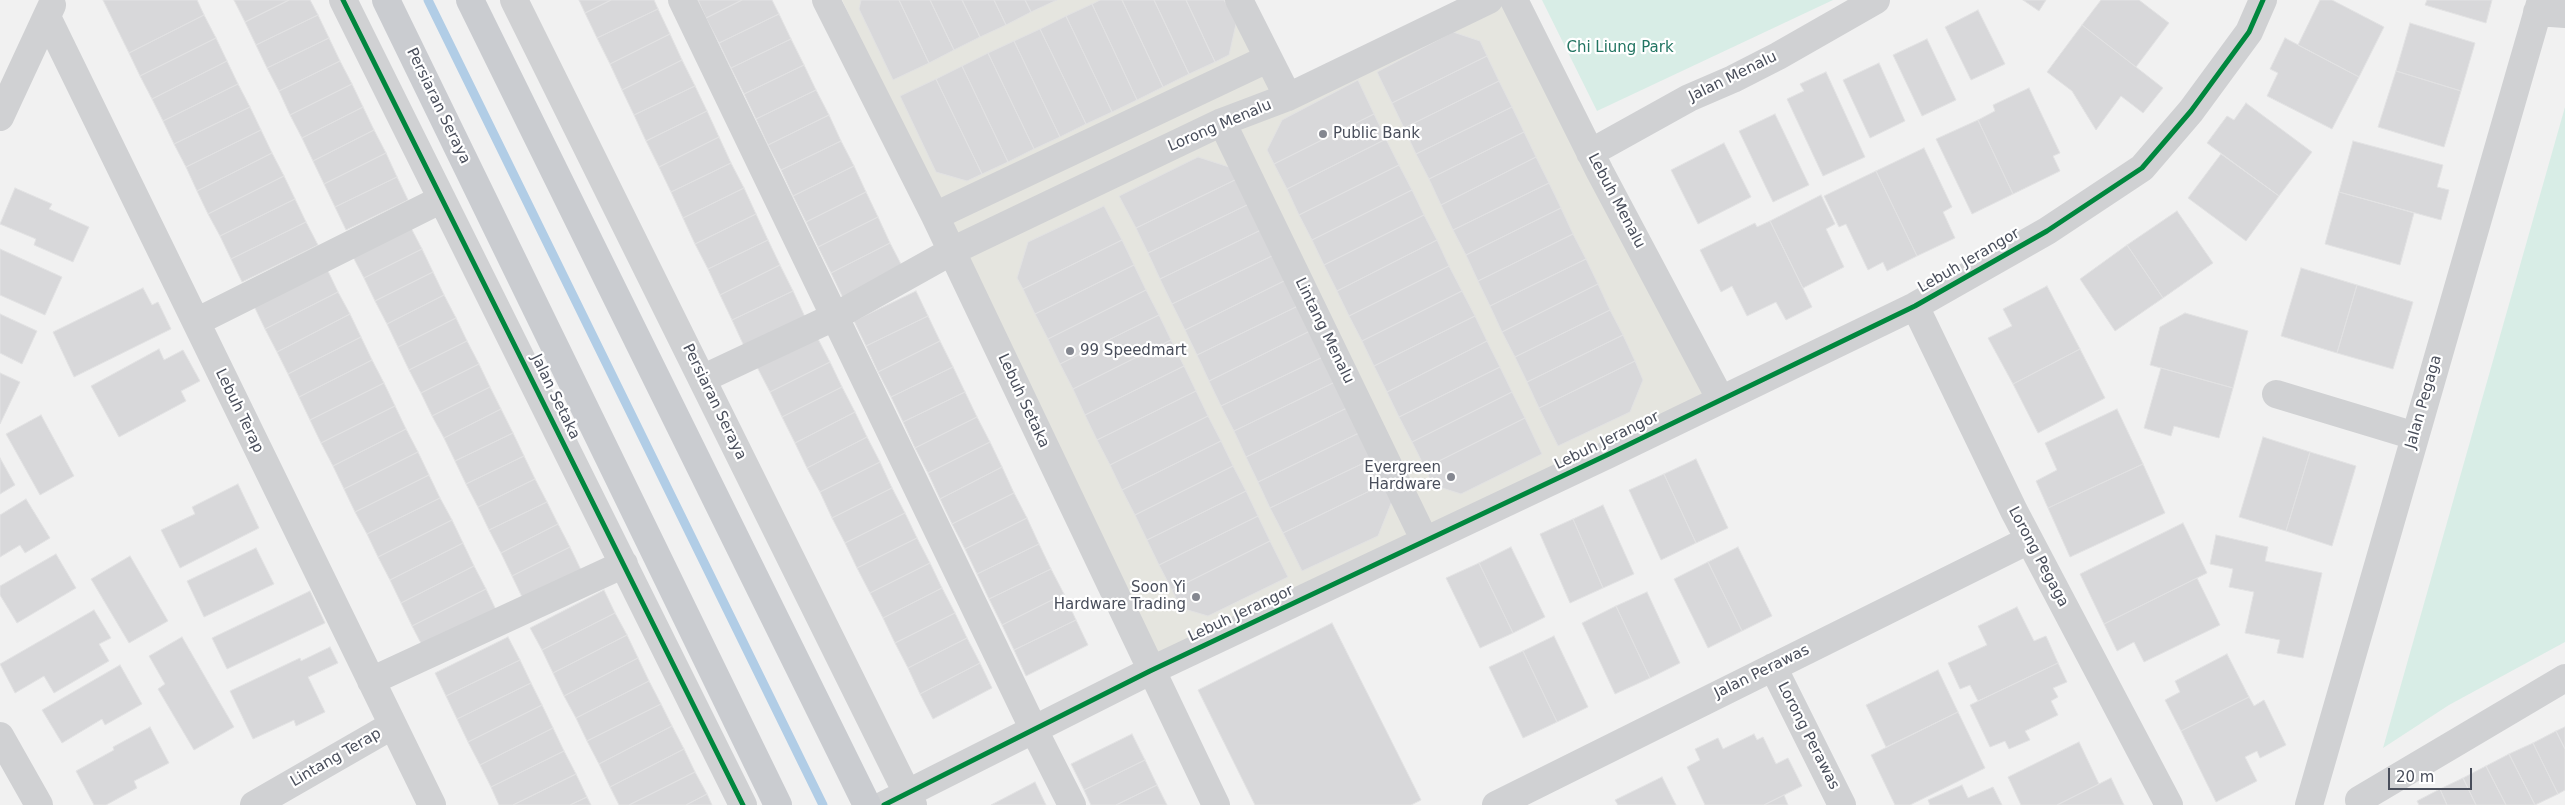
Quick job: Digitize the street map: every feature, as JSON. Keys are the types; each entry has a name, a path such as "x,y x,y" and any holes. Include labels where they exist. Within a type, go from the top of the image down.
{"main road":[{"name":"Persiaran Seraya","path":"386,0 778,805"},
{"path":"470,0 867,805"}],"street":[{"name":"Jalan Setaka","path":"344,0 743,805"},
{"name":"Persiaran Seraya","path":"515,0 702,379 902,801"},
{"path":"682,0 1072,805"},
{"name":"Lebuh Setaka","path":"826,0 952,251 1150,671 1216,805"},
{"path":"1239,0 1267,59 1288,97"},
{"name":"Lorong Menalu","path":"702,379 834,317 952,251 1222,122 1288,97 1489,0"},
{"name":"Lebuh Menalu","path":"1514,0 1590,153 1721,400"},
{"name":"Jalan Menalu","path":"1590,153 1689,98 1733,79 1778,56 1876,0"},
{"name":"Lebuh Jerangor","path":"902,801 1034,730 1150,671 1426,541 1915,306 2047,231 2142,168 2190,111 2249,32 2263,0"},
{"path":"2539,6 2565,14"},
{"name":"Jalan Pegaga","path":"2309,805 2539,6"},
{"path":"0,117 51,8"},
{"name":"Lebuh Terap","path":"51,8 196,322 432,805"},
{"path":"934,216 1267,59"},
{"name":"Lintang Menalu","path":"1222,122 1426,541"},
{"path":"196,322 442,199"},
{"name":"Lorong Pegaga","path":"1915,306 2029,540 2169,805"},
{"path":"2276,394 2415,436"},
{"name":"Jalan Perawas","path":"1496,805 2029,540"},
{"path":"371,681 624,564"},
{"name":"Lorong Perawas","path":"1773,667 1842,805"},
{"path":"2359,800 2565,678"},
{"name":"Lintang Terap","path":"254,805 392,725"},
{"path":"0,736 39,805"}],"shaded area":[{"path":"842,0 1230,0 1283,109 1505,3 1704,394 1155,659"}],"green space":[{"name":"Chi Liung Park","path":"1542,0 1833,0 1597,111"},
{"path":"2565,107 2565,642 2449,705 2383,748"}],"building":[{"path":"103,0 197,0 204,15 129,53"},
{"path":"234,0 289,0 245,22"},
{"path":"289,0 310,0 318,15 256,45 245,22"},
{"path":"579,0 611,0 585,13"},
{"path":"611,0 654,0 658,9 597,38 585,13"},
{"path":"698,0 742,0 706,18"},
{"path":"742,0 772,0 779,14 719,43 706,18"},
{"path":"861,0 899,0 929,63 893,80 859,9"},
{"path":"899,0 930,0 954,50 929,63"},
{"path":"930,0 962,0 980,37 954,50"},
{"path":"962,0 994,0 1006,25 980,37"},
{"path":"994,0 1025,0 1031,12 1006,25"},
{"path":"1025,0 1057,0 1031,12"},
{"path":"1100,0 1122,0 1163,87 1137,100 1092,4"},
{"path":"1122,0 1154,0 1189,74 1163,87"},
{"path":"1154,0 1186,0 1215,62 1189,74"},
{"path":"1186,0 1224,0 1236,24 1229,55 1215,62"},
{"path":"2023,0 2046,0 2039,11"},
{"path":"2101,0 2139,0 2169,23 2136,67 2082,25"},
{"path":"2320,0 2332,0 2384,27 2359,77 2298,45"},
{"path":"2427,0 2492,0 2486,23 2425,5"},
{"path":"1092,4 1137,100 1112,112 1066,16"},
{"path":"658,9 670,34 610,64 597,38"},
{"path":"1978,10 2005,64 1971,80 1945,27"},
{"path":"779,14 791,39 731,68 719,43"},
{"path":"204,15 216,38 140,76 129,53"},
{"path":"318,15 329,38 267,68 256,45"},
{"path":"1066,16 1112,112 1086,124 1040,29"},
{"path":"2410,23 2475,43 2461,91 2396,71"},
{"path":"2082,25 2163,88 2143,113 2121,96 2096,130 2072,91 2047,72"},
{"path":"1040,29 1086,124 1060,137 1014,41"},
{"path":"1453,32 1480,41 1487,56 1392,103 1377,72"},
{"path":"670,34 682,60 622,90 610,64"},
{"path":"216,38 227,61 152,99 140,76"},
{"path":"329,38 340,61 279,91 267,68"},
{"path":"2285,38 2359,77 2332,129 2267,96 2278,73 2270,69"},
{"path":"791,39 804,65 744,94 731,68"},
{"path":"1927,39 1956,100 1922,116 1893,55"},
{"path":"1014,41 1060,137 1034,149 988,53"},
{"path":"988,53 1034,149 1008,162 962,66"},
{"path":"1487,56 1499,81 1404,128 1392,103"},
{"path":"682,60 695,86 634,115 622,90"},
{"path":"227,61 238,84 163,121 152,99"},
{"path":"340,61 352,84 290,115 279,91"},
{"path":"1879,63 1905,121 1870,138 1843,80"},
{"path":"804,65 816,90 756,119 744,94"},
{"path":"962,66 1008,162 982,174 936,79"},
{"path":"2396,71 2461,91 2444,147 2378,127"},
{"path":"1826,72 1865,157 1823,176 1787,99 1804,91 1800,84"},
{"path":"936,79 982,174 967,181 936,172 900,96"},
{"path":"1358,80 1374,114 1274,164 1267,150 1282,120"},
{"path":"1499,81 1512,107 1416,154 1404,128"},
{"path":"238,84 250,107 174,144 163,121"},
{"path":"352,84 363,107 302,138 290,115"},
{"path":"695,86 707,111 646,141 634,115"},
{"path":"2029,88 2060,153 2053,156 2060,171 2013,194 1978,120 1995,111 1993,105"},
{"path":"816,90 829,115 768,145 756,119"},
{"path":"2246,103 2312,152 2279,196 2207,143 2227,116 2234,120"},
{"path":"250,107 261,130 186,167 174,144"},
{"path":"363,107 374,130 313,161 302,138"},
{"path":"1512,107 1524,132 1429,179 1416,154"},
{"path":"707,111 719,137 659,167 646,141"},
{"path":"1374,114 1386,139 1287,189 1274,164"},
{"path":"1775,114 1809,185 1773,202 1739,131"},
{"path":"829,115 841,141 781,170 768,145"},
{"path":"1978,120 2013,194 1972,214 1936,139"},
{"path":"261,130 272,153 197,191 186,167"},
{"path":"374,130 386,153 324,184 313,161"},
{"path":"1524,132 1536,157 1441,205 1429,179"},
{"path":"719,137 731,163 671,192 659,167"},
{"path":"1386,139 1399,165 1299,215 1287,189"},
{"path":"841,141 854,166 793,196 781,170"},
{"path":"2353,141 2443,165 2437,187 2449,190 2441,220 2339,192"},
{"path":"1724,143 1751,197 1698,224 1671,170"},
{"path":"1924,148 1952,207 1943,212 1955,238 1917,256 1876,171"},
{"path":"272,153 284,176 208,214 197,191"},
{"path":"386,153 397,177 335,207 324,184"},
{"path":"2221,154 2279,196 2246,241 2188,198"},
{"path":"1198,157 1232,168 1237,179 1136,228 1119,196"},
{"path":"1536,157 1549,183 1453,230 1441,205"},
{"path":"731,163 744,188 683,218 671,192"},
{"path":"1399,165 1412,190 1312,240 1299,215"},
{"path":"854,166 866,192 806,222 793,196"},
{"path":"1876,171 1917,256 1887,271 1883,262 1868,270 1846,224 1839,227 1824,196"},
{"path":"284,176 295,199 220,236 208,214"},
{"path":"397,177 408,200 346,230 335,207"},
{"path":"1237,179 1249,204 1148,253 1136,228"},
{"path":"1549,183 1561,208 1466,255 1453,230"},
{"path":"15,188 52,204 49,209 89,227 73,262 34,245 36,239 0,224"},
{"path":"744,188 756,214 695,244 683,218"},
{"path":"1412,190 1424,215 1324,265 1312,240"},
{"path":"866,192 878,217 818,247 806,222"},
{"path":"2339,192 2414,213 2400,265 2325,244"},
{"path":"1821,195 1835,224 1826,229 1844,267 1803,288 1770,221"},
{"path":"295,199 306,222 231,259 220,236"},
{"path":"1249,204 1261,230 1160,279 1148,253"},
{"path":"1104,206 1122,240 1023,289 1017,278 1028,242"},
{"path":"1561,208 1573,234 1478,281 1466,255"},
{"path":"2177,211 2213,263 2163,298 2127,245"},
{"path":"756,214 768,240 708,269 695,244"},
{"path":"1424,215 1437,240 1337,291 1324,265"},
{"path":"878,217 890,243 831,273 818,247"},
{"path":"1770,221 1812,307 1786,320 1776,302 1747,316 1732,286 1721,292 1700,250 1755,223 1757,227"},
{"path":"306,222 318,245 242,282 231,259"},
{"path":"410,226 422,249 364,278 352,255"},
{"path":"1261,230 1274,255 1172,304 1160,279"},
{"path":"1573,234 1586,259 1490,306 1478,281"},
{"path":"768,240 780,265 720,295 708,269"},
{"path":"1122,240 1134,265 1035,314 1023,289"},
{"path":"1437,240 1449,266 1349,316 1337,291"},
{"path":"890,243 903,268 843,298 831,273"},
{"path":"2127,245 2163,298 2115,331 2080,279"},
{"path":"0,249 62,277 45,315 0,295"},
{"path":"422,249 433,272 375,301 364,278"},
{"path":"1274,255 1286,280 1185,330 1172,304"},
{"path":"1586,259 1598,284 1502,332 1490,306"},
{"path":"780,265 793,291 732,320 720,295"},
{"path":"1134,265 1146,290 1048,339 1035,314"},
{"path":"1449,266 1462,291 1362,341 1349,316"},
{"path":"2301,268 2357,285 2337,353 2281,336"},
{"path":"327,269 338,292 265,329 254,306"},
{"path":"433,272 444,295 387,324 375,301"},
{"path":"1286,280 1298,306 1197,355 1185,330"},
{"path":"1598,284 1610,310 1515,357 1502,332"},
{"path":"2357,285 2413,302 2393,369 2337,353"},
{"path":"2047,286 2080,349 2013,384 1988,338 2012,326 2003,309"},
{"path":"143,288 152,305 158,302 171,329 74,377 53,332"},
{"path":"1146,290 1159,315 1060,364 1048,339"},
{"path":"793,291 805,317 744,346 732,320"},
{"path":"916,291 928,316 866,346 854,321"},
{"path":"1462,291 1475,316 1374,366 1362,341"},
{"path":"338,292 350,314 277,352 265,329"},
{"path":"444,295 456,318 398,347 387,324"},
{"path":"1298,306 1310,331 1209,381 1197,355"},
{"path":"1610,310 1623,335 1527,382 1515,357"},
{"path":"2185,313 2248,331 2233,388 2150,365 2160,327"},
{"path":"0,314 37,331 22,364 0,353"},
{"path":"350,314 361,337 288,374 277,352"},
{"path":"1159,315 1171,340 1073,389 1060,364"},
{"path":"928,316 940,341 878,372 866,346"},
{"path":"1475,316 1487,341 1387,392 1374,366"},
{"path":"456,318 467,341 409,370 398,347"},
{"path":"1310,331 1323,357 1221,406 1209,381"},
{"path":"1623,335 1635,361 1539,408 1527,382"},
{"path":"361,337 372,360 299,397 288,374"},
{"path":"817,337 830,362 770,392 757,367"},
{"path":"1171,340 1184,366 1085,415 1073,389"},
{"path":"467,341 479,364 421,393 409,370"},
{"path":"940,341 953,367 891,397 878,372"},
{"path":"1487,341 1500,367 1399,417 1387,392"},
{"path":"159,349 164,360 183,350 200,381 181,391 186,401 119,437 91,386"},
{"path":"2080,349 2105,398 2038,433 2013,384"},
{"path":"1323,357 1335,382 1234,431 1221,406"},
{"path":"372,360 384,383 310,420 299,397"},
{"path":"1635,361 1643,380 1630,412 1558,446 1539,408"},
{"path":"830,362 842,387 782,417 770,392"},
{"path":"479,364 490,387 432,416 421,393"},
{"path":"1184,366 1196,391 1097,440 1085,415"},
{"path":"953,367 965,392 903,422 891,397"},
{"path":"1500,367 1512,392 1412,442 1399,417"},
{"path":"2161,368 2233,388 2219,438 2174,426 2171,436 2144,428"},
{"path":"0,373 20,382 0,424"},
{"path":"1335,382 1347,408 1246,457 1234,431"},
{"path":"384,383 395,406 321,443 310,420"},
{"path":"490,387 501,409 444,438 432,416"},
{"path":"842,387 855,412 795,443 782,417"},
{"path":"1196,391 1208,416 1110,465 1097,440"},
{"path":"965,392 977,417 915,448 903,422"},
{"path":"1512,392 1525,418 1425,468 1412,442"},
{"path":"395,406 406,429 333,466 321,443"},
{"path":"1347,408 1359,433 1258,482 1246,457"},
{"path":"501,409 513,433 455,461 444,438"},
{"path":"2117,409 2143,464 2048,508 2036,481 2057,470 2045,443"},
{"path":"855,412 867,437 807,468 795,443"},
{"path":"41,415 74,476 40,495 6,434"},
{"path":"1208,416 1221,441 1122,490 1110,465"},
{"path":"977,417 990,442 928,473 915,448"},
{"path":"1525,418 1542,454 1461,494 1433,485 1425,468"},
{"path":"406,429 418,452 344,489 333,466"},
{"path":"513,433 524,456 466,484 455,461"},
{"path":"1359,433 1372,459 1270,508 1258,482"},
{"path":"867,437 880,462 820,492 807,468"},
{"path":"2263,437 2310,452 2286,531 2239,517"},
{"path":"1221,441 1233,466 1135,515 1122,490"},
{"path":"990,442 1002,467 940,499 928,473"},
{"path":"418,452 429,475 355,512 344,489"},
{"path":"2310,452 2356,466 2332,546 2286,531"},
{"path":"524,456 535,479 478,507 466,484"},
{"path":"0,458 15,485 0,494"},
{"path":"1372,459 1384,484 1283,533 1270,508"},
{"path":"1696,459 1728,528 1696,543 1664,474"},
{"path":"880,462 892,488 832,518 820,492"},
{"path":"2143,464 2165,513 2070,557 2048,508"},
{"path":"1233,466 1246,491 1147,540 1135,515"},
{"path":"1002,467 1014,493 952,524 940,499"},
{"path":"1664,474 1696,543 1661,560 1629,490"},
{"path":"429,475 440,498 367,534 355,512"},
{"path":"535,479 547,502 489,530 478,507"},
{"path":"238,484 259,528 180,568 161,530 195,514 192,507"},
{"path":"1384,484 1392,501 1378,536 1302,571 1283,533"},
{"path":"892,488 905,513 845,543 832,518"},
{"path":"1246,491 1258,516 1159,565 1147,540"},
{"path":"1014,493 1027,518 965,549 952,524"},
{"path":"440,498 452,520 378,557 367,534"},
{"path":"26,499 50,538 25,553 20,545 0,557 0,515"},
{"path":"547,502 558,524 501,553 489,530"},
{"path":"1603,505 1634,574 1603,588 1573,519"},
{"path":"905,513 917,538 857,568 845,543"},
{"path":"1258,516 1270,541 1172,590 1159,565"},
{"path":"1027,518 1039,544 977,574 965,549"},
{"path":"1573,519 1603,588 1570,603 1540,534"},
{"path":"452,520 463,543 390,580 378,557"},
{"path":"2183,523 2207,573 2104,624 2080,574"},
{"path":"558,524 570,547 512,576 501,553"},
{"path":"2216,535 2268,547 2265,561 2322,573 2303,658 2277,653 2280,640 2245,633 2254,592 2229,587 2233,569 2210,564"},
{"path":"917,538 930,563 870,593 857,568"},
{"path":"1270,541 1288,577 1208,616 1181,608 1172,590"},
{"path":"463,543 474,566 401,603 390,580"},
{"path":"1039,544 1051,569 989,599 977,574"},
{"path":"570,547 581,570 523,599 512,576"},
{"path":"1511,547 1545,617 1513,633 1479,563"},
{"path":"1738,547 1772,616 1742,631 1708,562"},
{"path":"256,548 274,584 204,617 187,581"},
{"path":"56,554 76,588 17,623 0,595 0,586"},
{"path":"130,556 168,621 129,643 91,579"},
{"path":"1708,562 1742,631 1708,648 1674,579"},
{"path":"930,563 942,588 883,618 870,593"},
{"path":"1479,563 1513,633 1480,648 1446,578"},
{"path":"474,566 486,589 412,626 401,603"},
{"path":"1051,569 1064,594 1002,625 989,599"},
{"path":"2197,578 2220,625 2144,662 2134,642 2117,651 2104,624"},
{"path":"942,588 955,613 895,643 883,618"},
{"path":"486,589 497,612 424,649 412,626"},
{"path":"604,590 615,613 542,650 530,628"},
{"path":"310,591 325,623 227,669 212,638"},
{"path":"1647,592 1680,663 1650,678 1616,606"},
{"path":"1064,594 1076,620 1014,650 1002,625"},
{"path":"1616,606 1650,678 1615,694 1582,623"},
{"path":"2017,607 2034,641 2046,636 2058,663 1978,701 1970,685 1960,689 1948,663 1987,645 1978,626"},
{"path":"94,610 111,638 99,644 109,661 54,693 44,676 15,693 0,664"},
{"path":"615,613 627,635 553,673 542,650"},
{"path":"955,613 967,638 908,668 895,643"},
{"path":"1076,620 1088,645 1026,676 1014,650"},
{"path":"1332,623 1421,800 1411,805 1255,805 1198,690"},
{"path":"627,635 638,658 564,696 553,673"},
{"path":"1554,636 1588,707 1557,722 1523,651"},
{"path":"182,637 234,727 194,750 158,689 165,684 149,656"},
{"path":"508,637 520,660 446,696 435,673"},
{"path":"967,638 980,663 920,694 908,668"},
{"path":"330,647 338,663 308,677 325,712 296,726 294,720 253,739 230,691 300,658 301,661"},
{"path":"1523,651 1557,722 1523,738 1489,667"},
{"path":"2227,654 2249,697 2181,731 2165,700 2180,692 2175,681"},
{"path":"638,658 649,681 576,718 564,696"},
{"path":"520,660 531,683 457,719 446,696"},
{"path":"980,663 992,688 933,719 920,694"},
{"path":"2058,663 2067,682 2053,688 2058,697 2051,701 2058,715 2025,731 2030,740 2009,749 2005,741 1990,747 1970,705"},
{"path":"120,665 142,704 105,725 102,719 62,743 42,710"},
{"path":"1938,670 1958,712 1886,747 1866,705"},
{"path":"649,681 661,704 587,741 576,718"},
{"path":"531,683 542,705 468,742 457,719"},
{"path":"2249,697 2254,706 2264,700 2286,745 2260,758 2257,751 2245,757 2257,781 2216,802 2181,731"},
{"path":"661,704 672,726 599,764 587,741"},
{"path":"542,705 553,728 480,765 468,742"},
{"path":"1958,712 1985,768 1910,805 1895,805 1871,755"},
{"path":"672,726 684,749 610,787 599,764"},
{"path":"150,727 169,763 134,781 137,788 106,805 94,805 76,771 114,750 113,747"},
{"path":"2565,727 2565,749 2556,731"},
{"path":"553,728 564,751 491,787 480,765"},
{"path":"2556,731 2565,749 2565,790 2558,794 2533,743"},
{"path":"1132,734 1145,760 1084,790 1071,764"},
{"path":"1754,734 1757,740 1763,737 1776,764 1788,758 1802,786 1764,805 1705,805 1687,767 1700,760 1695,749 1718,738 1723,749"},
{"path":"2079,742 2099,784 2057,805 2021,805 2008,777"},
{"path":"2533,743 2558,794 2535,805 2509,754"},
{"path":"684,749 695,772 629,805 619,805 610,787"},
{"path":"564,751 576,774 513,805 499,805 491,787"},
{"path":"2509,754 2535,805 2506,805 2486,766"},
{"path":"1145,760 1157,785 1116,805 1091,805 1084,790"},
{"path":"2486,766 2506,805 2476,805 2463,778"},
{"path":"695,772 707,794 686,805 629,805"},
{"path":"576,774 587,797 570,805 513,805"},
{"path":"1662,777 1676,805 1618,805 1615,800"},
{"path":"2111,778 2124,805 2057,805"},
{"path":"2463,778 2476,805 2447,805 2440,789"},
{"path":"1035,782 1046,805 991,805"},
{"path":"1157,785 1167,805 1116,805"},
{"path":"1962,785 1968,798 1993,787 2002,805 1930,805 1928,800"},
{"path":"2440,789 2447,805 2419,805 2417,801"},
{"path":"707,794 712,805 686,805"},
{"path":"1784,795 1788,805 1764,805"},
{"path":"587,797 591,805 570,805"}],"waterway":[{"path":"428,0 823,805"}],"cycle path":[{"path":"343,0 743,805"},
{"path":"884,805 1150,671 1609,454 1915,306 2047,231 2142,168 2191,111 2249,32 2263,0"}],"place":[{"name":"Public Bank","path":"1323,134"},
{"name":"99 Speedmart","path":"1070,351"},
{"name":"Evergreen Hardware","path":"1451,477"},
{"name":"Soon Yi Hardware Trading","path":"1196,597"}]}
